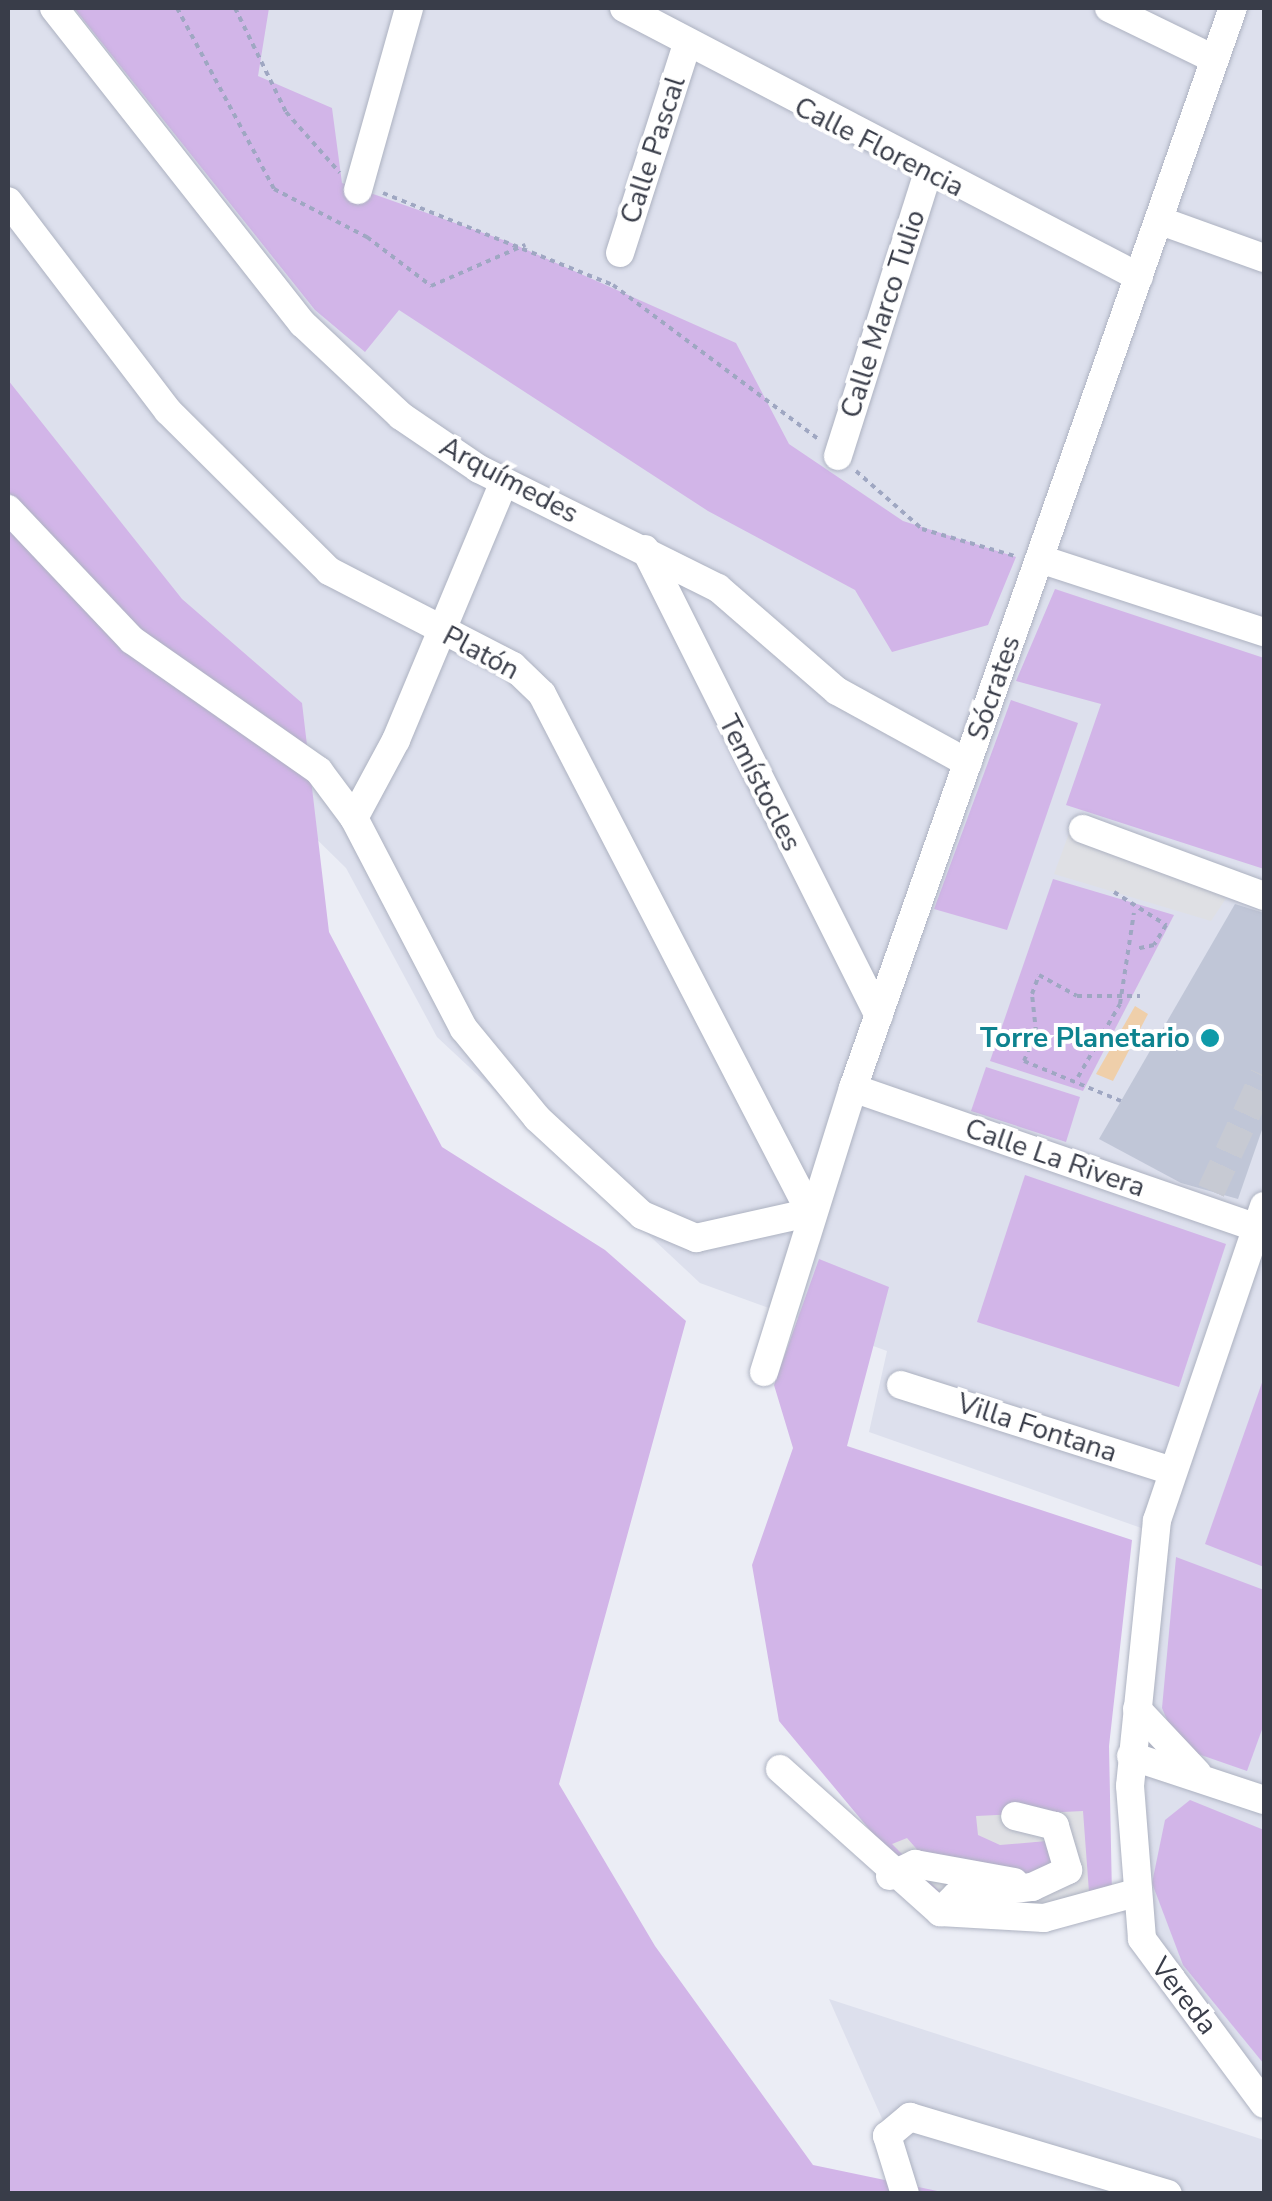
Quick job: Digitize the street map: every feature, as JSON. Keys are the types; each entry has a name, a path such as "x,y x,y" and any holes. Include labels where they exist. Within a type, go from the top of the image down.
{"street":[{"name":"Arquímedes","path":"54,8 303,324 400,416 504,482 645,549 732,598 871,715 968,763"},
{"path":"358,190 409,8"},
{"name":"Calle Florencia","path":"624,8 686,47 1139,277"},
{"path":"1109,8 1214,59"},
{"name":"Sócrates","path":"764,1372 808,1215 1233,8"},
{"name":"Calle Pascal","path":"620,252 686,47"},
{"name":"Calle Marco Tulio","path":"838,456 928,173"},
{"name":"Platón","path":"8,200 209,456 328,571 513,666 542,694 808,1215"},
{"path":"1160,220 1264,258"},
{"path":"354,818 442,632 504,482"},
{"path":"8,509 132,640 300,754 354,818 464,1029 537,1118 642,1215 696,1238 808,1215"},
{"name":"Temístocles","path":"645,549 879,1016"},
{"path":"1040,560 1264,632"},
{"path":"1083,828 1264,896"},
{"name":"Calle La Rivera","path":"853,1088 1261,1217"},
{"name":"Vereda","path":"1261,1217 1172,1471 1148,1560 1131,1756 1132,1894 1159,1968 1264,2104"},
{"name":"Villa Fontana","path":"902,1385 1172,1471"},
{"path":"1136,1709 1202,1777"},
{"path":"1131,1756 1264,1800"},
{"path":"780,1768 948,1904 1044,1918 1132,1894"},
{"path":"948,1904 1061,1877 1070,1855 1055,1826 1015,1816"},
{"path":"903,1870 1032,1887"},
{"path":"905,2194 887,2136 897,2122 932,2117 1111,2184 1168,2194"}],"path":[{"path":"177,8 274,189 367,237 431,286 525,245 613,285 838,456 922,530 1040,560"},
{"path":"1114,892 1134,913 1166,925 1154,945 1134,949"},
{"path":"1078,1077 1108,1037 1134,949 1134,913"},
{"path":"1121,1101 1078,1077 1024,1061 1036,1032 1039,976 1077,996 1140,996"}],"shaded area":[{"path":"8,8 1264,8 1264,2084 1151,1939 1145,1774 1164,1536 869,1432 887,1351 700,1283 437,1037 346,868 8,536"},
{"path":"74,8 269,8 258,76 332,108 342,183 509,242 736,343 789,444 903,521 1016,557 988,625 892,652 855,590 708,511 399,310 365,352 315,310"},
{"path":"8,380 182,599 302,703 329,932 442,1147 605,1250 686,1321 559,1784 655,1946 813,2165 947,2193 8,2193"},
{"path":"1055,589 1264,658 1264,869 1066,805 1101,704 1016,681"},
{"path":"1011,700 1078,723 1007,930 934,909"},
{"path":"1075,817 1241,876 1211,921 1054,874"},
{"path":"1053,879 1174,915 1083,1091 990,1061"},
{"path":"1135,1006 1148,1014 1113,1081 1096,1074"},
{"path":"986,1067 1080,1097 1066,1142 971,1111"},
{"path":"1025,1175 1226,1244 1179,1387 977,1322"},
{"path":"819,1259 889,1287 847,1446 1132,1540 1109,1746 1112,1896 934,1907 779,1721 752,1565 793,1448 774,1385"},
{"path":"1264,1377 1264,1567 1205,1544"},
{"path":"1176,1557 1264,1590 1264,1724 1247,1771 1178,1747 1162,1708"},
{"path":"1190,1800 1264,1830 1264,2064 1183,1965 1152,1883 1165,1820"},
{"path":"1083,1811 1089,1892 1049,1904 1007,1910 949,1901 892,1844 907,1838 921,1854 1064,1888 1047,1841 1000,1845 978,1835 976,1816"},
{"path":"829,1999 1264,2140 1264,2193 915,2193"}],"building":[{"name":"Torre Planetario","path":"1235,904 1264,913 1264,1124 1238,1199 1181,1183 1099,1139"}],"tunnel":[{"path":"1211,1191 1264,1076"}],"place":[{"name":"Torre Planetario","path":"1210,1038"}]}
